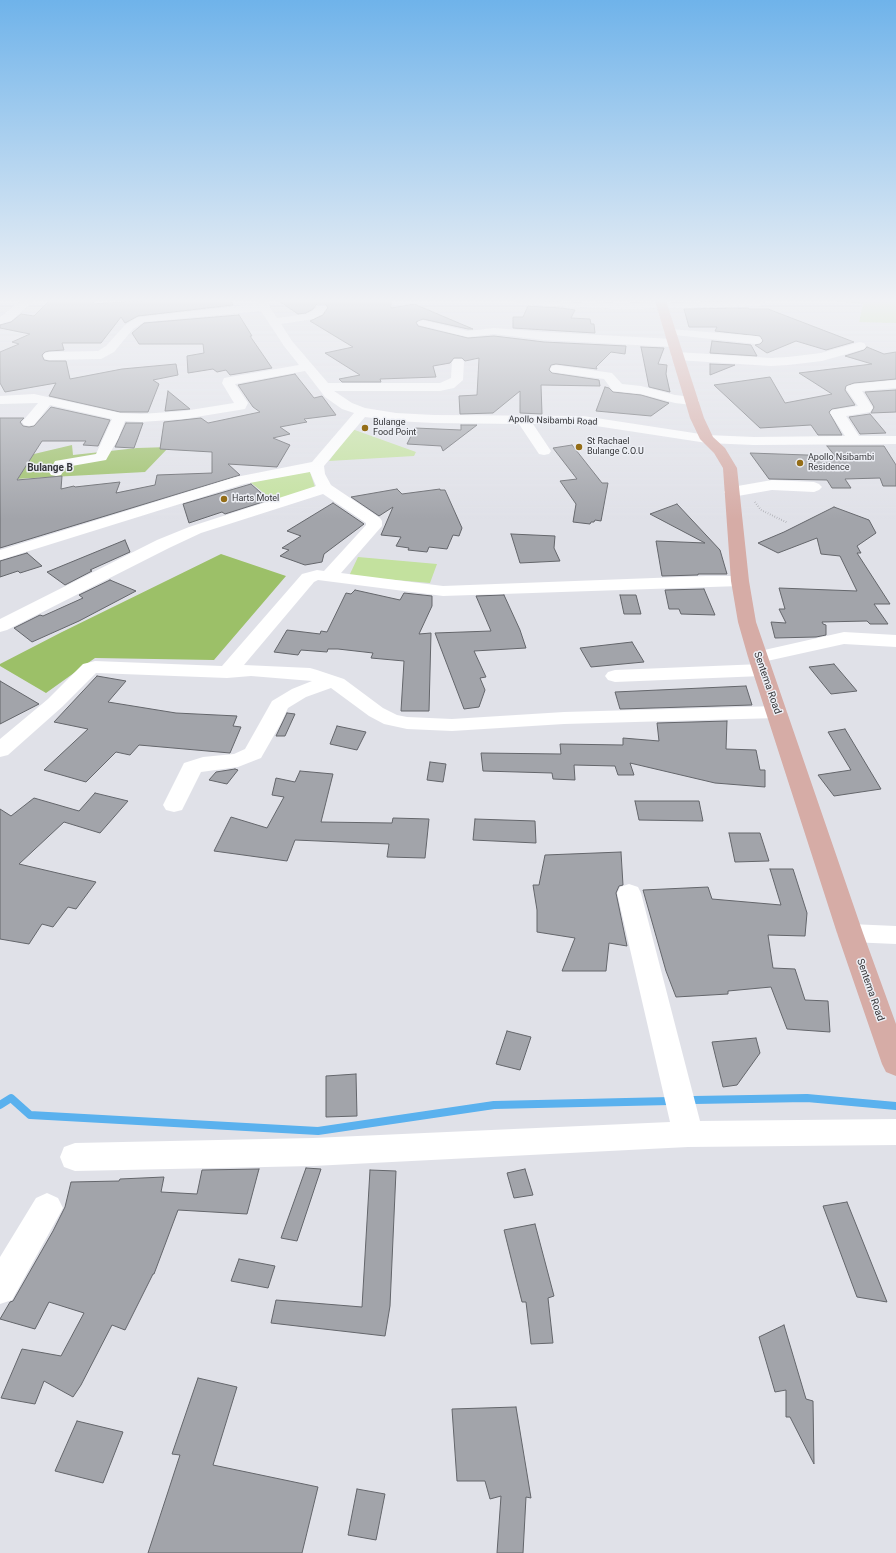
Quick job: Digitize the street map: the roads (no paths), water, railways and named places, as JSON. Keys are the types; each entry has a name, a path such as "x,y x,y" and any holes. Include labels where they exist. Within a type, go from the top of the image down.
{"main road":[{"name":"Sentema Road","path":"683,373 697,418 707,439 726,459 738,491 740,581 747,622 850,933 896,1064"}],"street":[{"path":"0,400 34,398 120,417 160,417 238,407 241,403 228,383 229,381 271,373"},
{"name":"Apollo Nsibambi Road","path":"314,373 341,402 362,412 415,419 583,420 707,439 754,441 891,440"},
{"path":"325,387 440,387 449,385 457,380 457,373"},
{"path":"589,373 608,376 613,380 618,388 642,390 676,399 692,401"},
{"path":"854,440 837,413 865,410 866,408 859,396 852,389 896,384"},
{"path":"29,422 47,400"},
{"path":"0,555 241,480 316,466 362,412"},
{"path":"56,472 60,464 101,457 111,439 120,417"},
{"path":"524,420 544,451"},
{"path":"891,440 896,456"},
{"path":"316,466 325,488 374,521 374,526 330,575"},
{"path":"738,491 772,485 814,487"},
{"path":"0,626 163,544 195,530 325,488"},
{"path":"226,672 308,578 317,574 443,591 740,581"},
{"path":"615,676 760,664 844,638 896,641"},
{"path":"0,750 55,703 90,668 226,672 251,670 310,674 331,681 376,712 391,720 407,723 452,725 564,718 776,712"},
{"path":"174,806 192,768 203,764 238,760 253,753 271,723 279,705 299,692 331,681"},
{"path":"629,893 688,1134"},
{"path":"850,933 896,935"},
{"path":"75,1157 321,1152 688,1134 896,1132"},
{"path":"0,1288 47,1208"}],"waterway":[{"path":"0,1105 11,1098 30,1115 318,1131 494,1105 670,1101"},
{"path":"694,1100 807,1098 896,1106"}],"place":[{"name":"Bulange Food Point","path":"365,428"},
{"name":"St Rachael Bulange C.O.U","path":"579,447"},
{"name":"Apollo Nsibambi Residence","path":"800,463"},
{"name":"Harts Motel","path":"224,499"}],"district":[{"name":"Bulange B","path":"50,468"}]}
